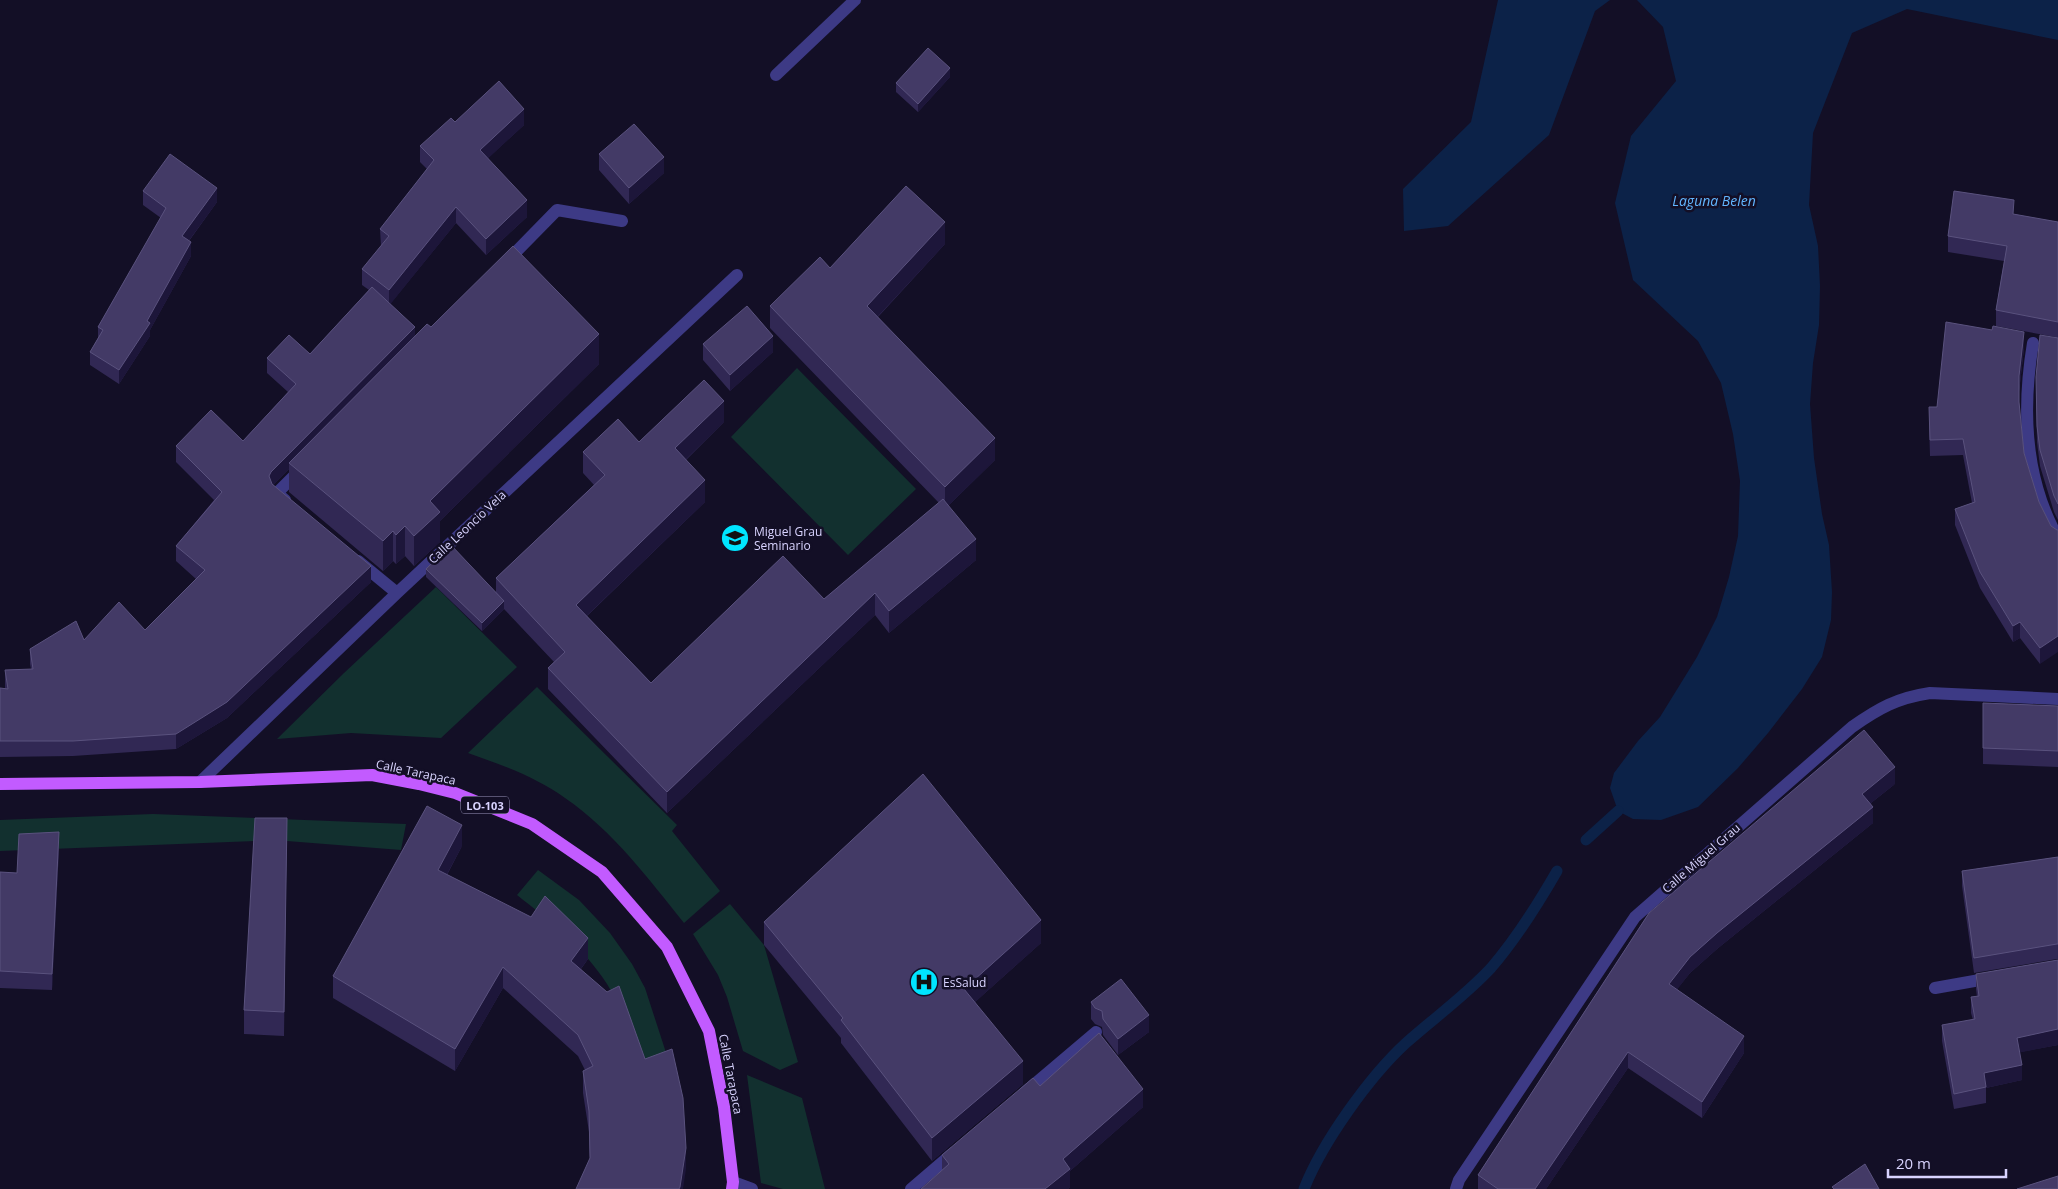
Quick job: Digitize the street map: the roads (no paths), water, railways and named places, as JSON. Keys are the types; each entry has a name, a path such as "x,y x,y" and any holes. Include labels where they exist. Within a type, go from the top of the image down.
{"main road":[{"name":"Calle Tarapaca","path":"0,784 200,782 372,775 455,793 532,824 602,872 667,947 709,1031 724,1107 732,1185"}],"street":[{"path":"776,75 855,0"},
{"path":"494,274 557,210 622,221"},
{"name":"Calle Leoncio Vela","path":"200,782 397,593 737,275"},
{"path":"2033,342 2027,377 2026,402 2029,450 2042,505 2058,538"},
{"path":"292,506 276,494 312,458"},
{"path":"352,556 397,593"},
{"name":"Calle Miguel Grau","path":"1456,1189 1459,1180 1635,917 1852,727 1881,707 1910,696 1930,693 2058,699"},
{"path":"1935,988 2001,976"},
{"path":"1015,1101 1096,1032"},
{"path":"912,1189 963,1145"},
{"path":"732,1185 752,1189"}],"water":[{"path":"1498,0 1610,0 1595,11 1549,135 1448,226 1404,231 1403,189 1471,122"},
{"name":"Laguna Belen","path":"1637,0 2058,0 2058,40 1907,9 1852,33 1813,133 1809,205 1818,246 1820,286 1819,325 1813,363 1810,404 1814,458 1822,514 1829,545 1832,592 1831,620 1822,657 1802,689 1768,733 1738,768 1698,807 1661,820 1633,819 1618,811 1610,788 1614,773 1638,741 1660,717 1697,657 1717,617 1729,577 1738,536 1740,481 1733,434 1721,383 1698,341 1633,280 1615,203 1631,136 1676,81 1663,27"}],"waterway":[{"path":"1586,840 1618,811"},
{"path":"1304,1189 1322,1152 1362,1092 1406,1043 1491,968 1527,921 1557,871"}],"place":[{"name":"Miguel Grau Seminario","path":"735,538"},
{"name":"EsSalud","path":"924,982"}]}
